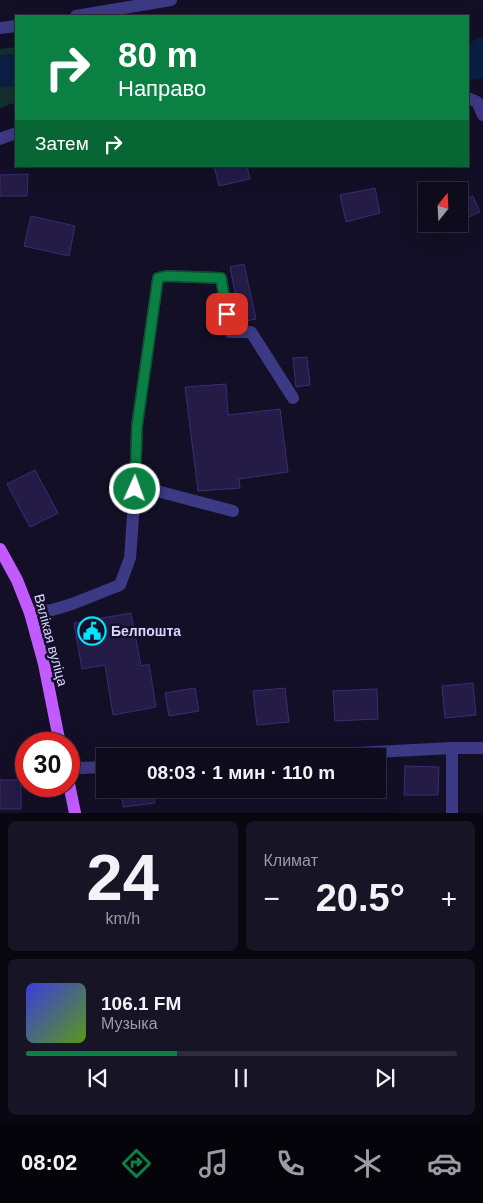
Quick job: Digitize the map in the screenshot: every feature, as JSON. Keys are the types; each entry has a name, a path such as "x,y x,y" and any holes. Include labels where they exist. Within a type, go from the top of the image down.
{"main road":[{"name":"Вялікая вуліца","path":"0,549 17,580 30,613 44,664 58,732"},
{"path":"72,797 75,813"}],"street":[{"path":"82,15 171,0"},
{"path":"0,28 15,26"},
{"path":"472,100 483,115"},
{"path":"0,140 15,133"},
{"path":"30,613 52,610 72,604 120,585 130,558 137,426 158,278 166,276 221,278 230,332 251,332 293,398"},
{"path":"135,489 157,491 233,511"},
{"path":"452,748 452,813"},
{"path":"386,751 483,748"},
{"path":"80,768 96,767"}],"green space":[{"path":"15,47 15,102 0,108 0,49"}],"building":[{"path":"214,167 247,167 250,179 219,186"},
{"path":"28,174 27,196 0,196 0,175"},
{"path":"375,188 380,213 346,222 340,195"},
{"path":"473,196 480,212 468,217 468,198"},
{"path":"31,216 75,226 69,256 24,246"},
{"path":"244,264 256,319 241,322 230,267"},
{"path":"307,357 310,385 296,387 293,358"},
{"path":"226,384 228,415 280,409 288,472 239,479 240,488 198,491 185,387"},
{"path":"35,470 58,513 30,527 7,484"},
{"path":"131,613 141,666 149,664 156,707 113,715 105,665 82,669 74,623"},
{"path":"473,683 476,715 445,718 442,686"},
{"path":"195,688 199,711 169,716 165,693"},
{"path":"285,688 289,722 257,725 253,691"},
{"path":"377,689 378,719 335,721 333,691"},
{"path":"405,766 439,767 438,795 404,795"},
{"path":"0,780 15,780 15,797 21,797 21,809 0,809"},
{"path":"122,798 154,798 155,803 123,807"}],"waterway":[{"path":"469,64 480,63 483,53"},
{"path":"0,71 15,70"}],"place":[{"name":"Белпошта","path":"92,631"}],"route":[{"path":"135,489 137,426 158,278 166,276 221,278 227,314"}]}
